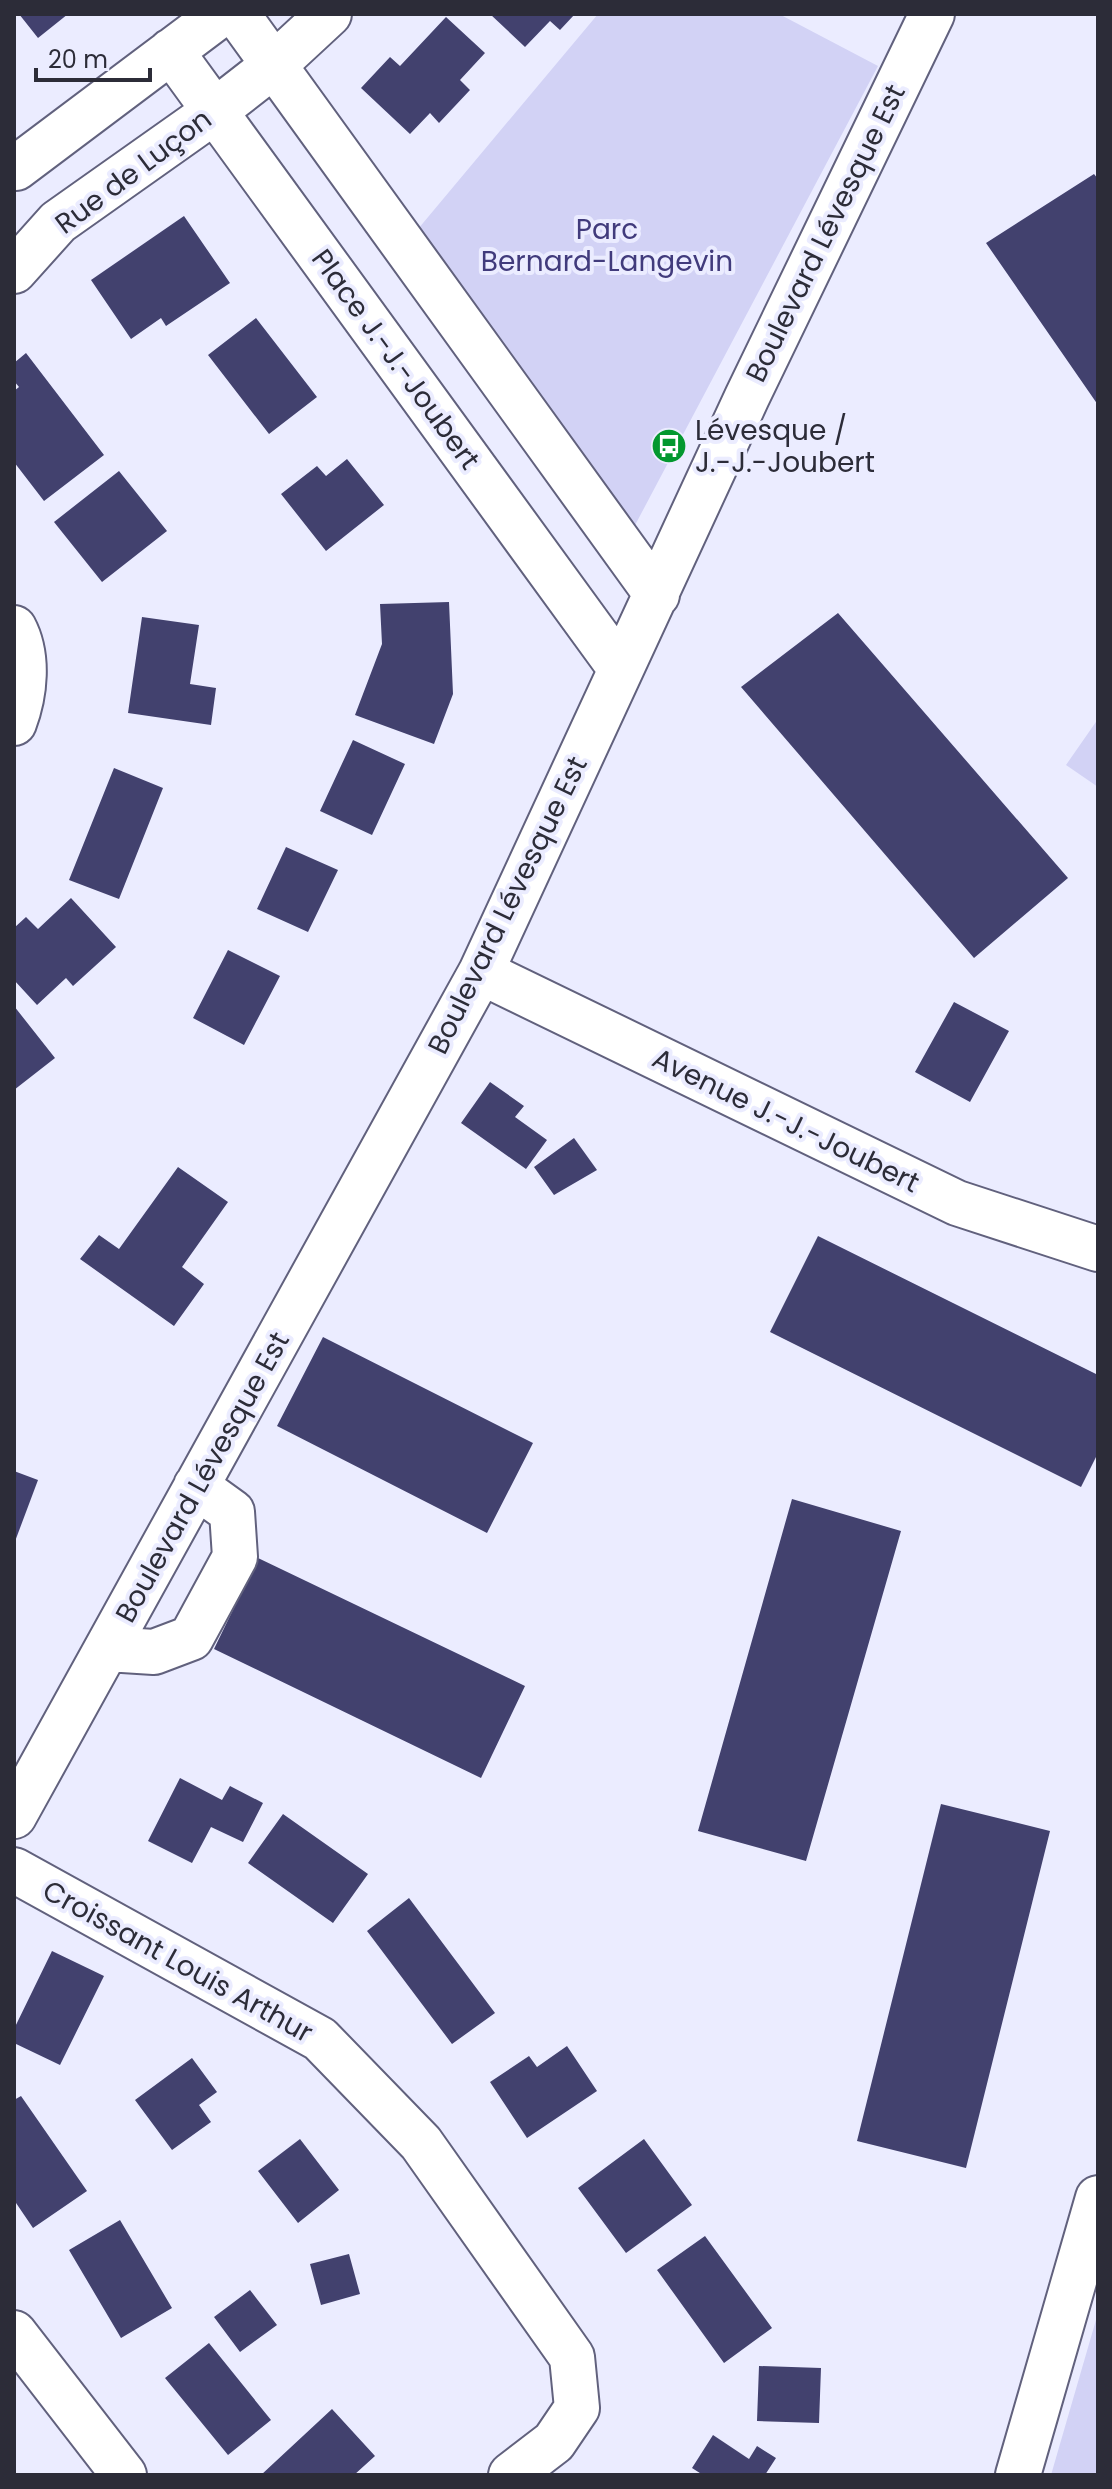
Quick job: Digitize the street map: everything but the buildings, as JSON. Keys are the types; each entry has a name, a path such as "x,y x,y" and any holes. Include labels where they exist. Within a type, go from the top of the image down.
{"street":[{"path":"58,222 15,166 221,14"},
{"path":"237,14 657,595"},
{"name":"Rue de Luçon","path":"14,271 58,222 215,111 274,65 329,14"},
{"name":"Boulevard Lévesque Est","path":"14,1816 481,972 753,383 932,14"},
{"name":"Place J.-J.-Joubert","path":"171,51 620,668"},
{"path":"14,628 23,645 22,702 14,723"},
{"name":"Avenue J.-J.-Joubert","path":"481,972 957,1203 1098,1249"},
{"path":"107,1649 154,1652 191,1638 235,1557 232,1512 196,1486"},
{"name":"Croissant Louis Arthur","path":"14,1870 320,2039 421,2143 572,2357 577,2408 554,2442 511,2475"},
{"path":"1018,2475 1098,2198"},
{"path":"14,2333 124,2475"}],"green space":[{"name":"Parc Bernard-Langevin","path":"598,14 779,14 878,66 624,546 413,235"},
{"path":"1098,719 1098,787 1066,765"},
{"path":"1098,2313 1098,2475 1051,2475"}],"place":[{"name":"Lévesque / J.-J.-Joubert","path":"669,446"}]}
